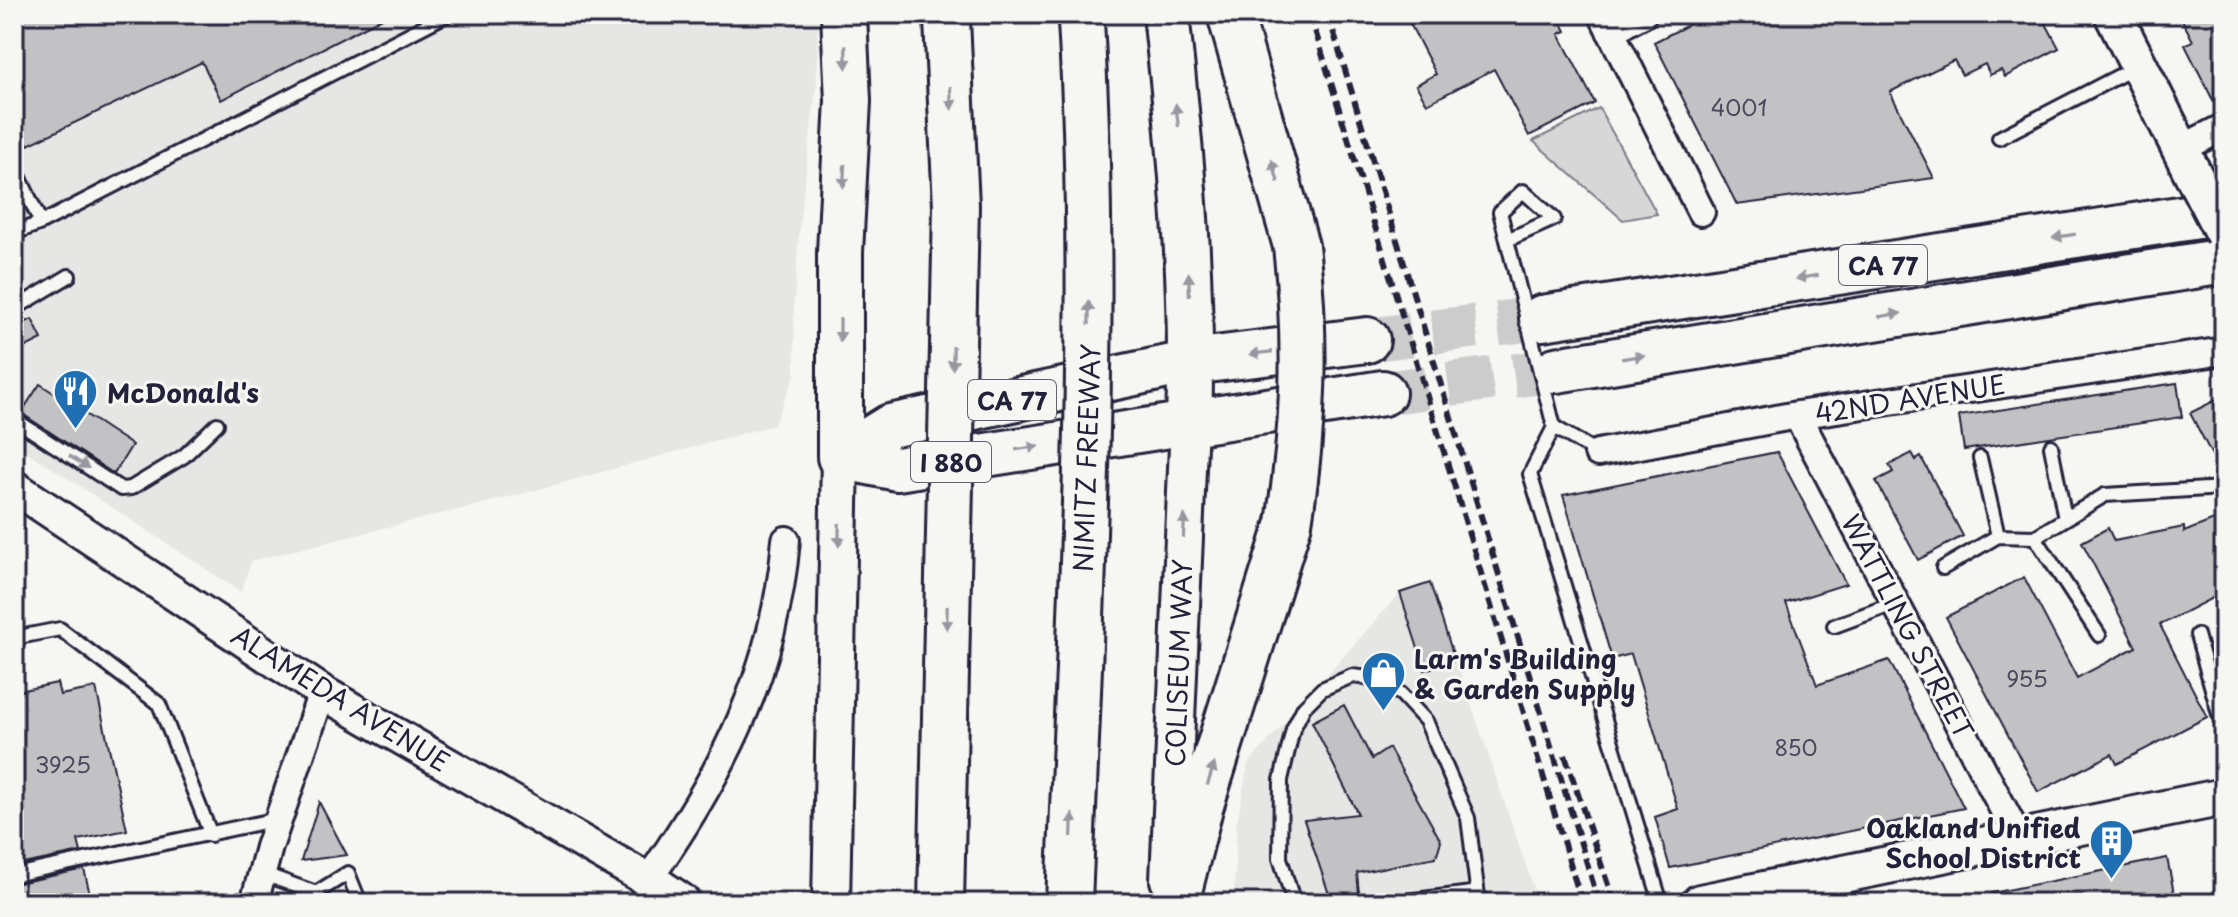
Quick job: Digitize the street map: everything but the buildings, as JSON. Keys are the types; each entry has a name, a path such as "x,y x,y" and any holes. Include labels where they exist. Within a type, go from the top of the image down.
{"highway":[{"path":"840,457 840,252 848,101 844,14"},
{"path":"1166,14 1186,192 1191,362 1189,423"},
{"path":"1176,903 1200,808 1289,523 1299,462 1305,376 1304,319 1296,246 1230,14"},
{"name":"I 880","path":"941,903 956,206 947,17"},
{"name":"NIMITZ FREEWAY","path":"1069,903 1089,448 1090,169 1081,18"},
{"name":"CA 77","path":"1542,318 2128,226 2216,201"},
{"name":"CA 77","path":"1556,370 2224,263"},
{"name":"CA 77","path":"840,457 890,426 1191,362 1367,340"},
{"name":"CA 77","path":"840,457 897,469 1383,393"}],"main road":[{"path":"2113,14 2181,149 2216,201 2224,234"},
{"name":"COLISEUM WAY","path":"1168,903 1189,423"},
{"path":"831,903 840,457"},
{"path":"1700,903 1770,896 2018,837 2224,797"},
{"path":"811,903 834,825"},
{"path":"660,891 682,903"}],"street":[{"path":"1643,14 1606,22 1701,212"},
{"path":"2181,149 2224,127"},
{"name":"42ND AVENUE","path":"1598,453 1797,415 2224,351"},
{"name":"WATTLING STREET","path":"1797,415 2018,837"},
{"name":"ALAMEDA AVENUE","path":"14,487 322,692 660,891"},
{"path":"660,891 676,840 744,719 774,630 786,540"},
{"path":"254,903 278,819 322,692"}],"lane":[{"path":"14,233 41,223 448,14"},
{"path":"1999,138 2139,66"},
{"path":"14,165 41,223"},
{"path":"1507,240 1554,219 1523,191 1500,212 1507,240 1554,427 1530,474 1661,903"},
{"path":"14,309 69,276"},
{"path":"14,419 121,489 131,488 184,456 217,424"},
{"path":"1554,427 1598,453"},
{"path":"2051,446 2065,519"},
{"path":"1980,458 1998,536"},
{"path":"1943,568 1998,536 2035,537 2105,495 2224,488"},
{"path":"2035,537 2099,635"},
{"path":"1834,626 1896,603"},
{"path":"14,638 60,629 159,704 211,835"},
{"path":"2197,635 2224,732"},
{"path":"1294,903 1280,858 1281,780 1293,729 1304,707 1322,689 1352,676 1369,678 1401,694 1426,721 1468,818 1483,899"},
{"path":"14,875 278,819"},
{"path":"261,873 315,898 348,873 360,903"},
{"path":"1389,903 1472,893 1483,899"}],"shaded area":[{"path":"14,14 818,14 817,81 800,220 794,304 795,375 774,425 514,496 251,561 241,592 14,443"},
{"path":"1599,108 1657,214 1623,220 1533,141"},
{"name":"Larm's Building & Garden Supply","path":"1430,583 1534,889 1474,903 1234,903 1236,827 1248,764 1400,593"}],"tunnel":[{"path":"1367,340 1542,318"},
{"path":"1383,393 1556,370"}],"railway":[{"path":"1310,14 1582,903"},
{"path":"1328,14 1599,903"},
{"path":"1565,755 1614,903"}],"place":[{"name":"McDonald's","path":"76,431"},
{"name":"Larm's Building & Garden Supply","path":"1383,712"},
{"name":"Oakland Unified School District","path":"2112,881"}]}
